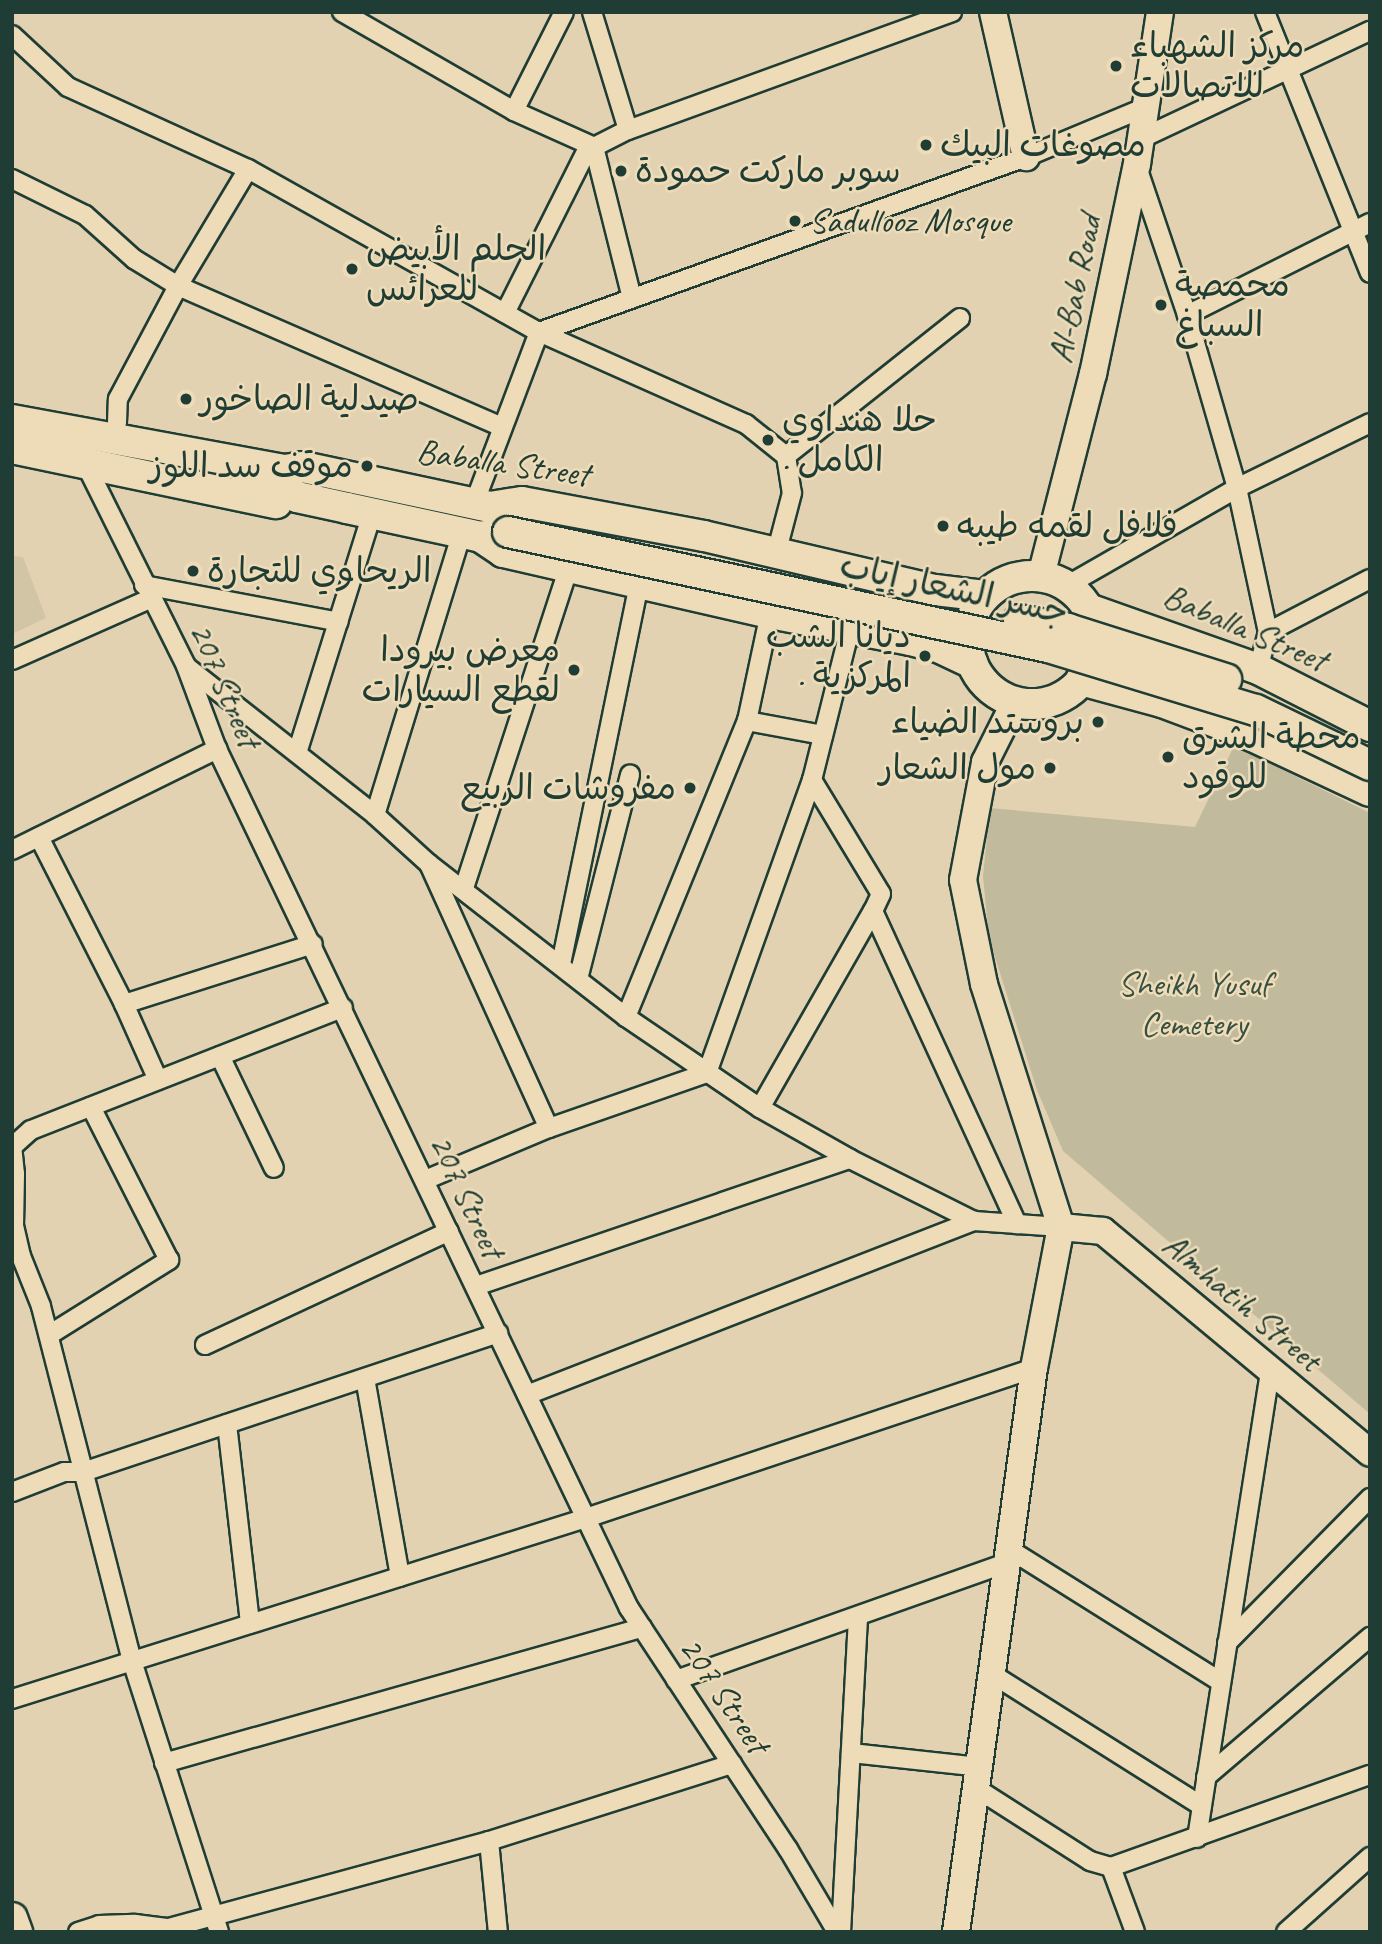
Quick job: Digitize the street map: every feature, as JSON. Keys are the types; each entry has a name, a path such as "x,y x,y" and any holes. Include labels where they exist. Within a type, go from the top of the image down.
{"main road":[{"path":"993,12 1026,157"},
{"name":"Al-Bab Road","path":"1053,581 1138,152 1160,12"},
{"name":"Baballa Street","path":"12,404 285,454 303,467 488,521 503,551 770,613 938,647 973,663"},
{"path":"12,420 285,470 303,467"},
{"path":"12,431 280,486 297,497"},
{"name":"Baballa Street","path":"12,448 278,503 297,497 372,513 488,521 522,502 704,536 935,590 985,596"},
{"path":"488,521 711,554 910,601 1068,629 1262,691 1370,744"},
{"name":"جسر الشعار إياب","path":"488,521 1048,646 1256,710 1370,765"},
{"path":"1010,580 1053,581 1087,609 1093,620 1095,645 1088,670 1068,692 1051,701 1015,702 989,687 973,663 968,635 974,614 985,596 1010,580"},
{"name":"Baballa Street","path":"1087,609 1258,669 1370,726"},
{"path":"1081,680 1162,702 1250,735 1370,791"},
{"path":"956,1932 1034,1368 1061,1227 984,984 963,880 985,762 1015,702"},
{"name":"Almhatih Street","path":"1061,1227 1103,1231 1370,1453"},
{"path":"12,1918 17,1932"}],"street":[{"path":"342,12 514,111 591,147 632,298"},
{"path":"514,111 564,12"},
{"path":"592,12 628,130"},
{"path":"505,313 591,147 628,130 952,12"},
{"path":"1265,12 1370,273"},
{"path":"1258,669 1268,632 1237,488 1138,152 1287,71 1370,31"},
{"path":"14,41 68,87 248,169 539,332 746,424 786,456 792,493 776,554"},
{"path":"375,815 488,521 503,427 539,332 1026,157 1144,108"},
{"path":"117,423 118,399 178,286 248,169"},
{"path":"12,179 85,215 134,259 178,286 503,427"},
{"path":"1187,315 1370,223"},
{"path":"786,456 960,318"},
{"path":"1053,581 1370,423"},
{"name":"207 Street","path":"85,463 186,666 217,749 313,944 629,1608 788,1849 839,1932"},
{"path":"297,753 372,513"},
{"path":"464,888 569,566"},
{"path":"1268,632 1370,579"},
{"path":"561,964 639,584"},
{"path":"12,660 148,592 339,622"},
{"path":"626,1017 747,721 770,613"},
{"path":"706,1073 812,780 850,629"},
{"path":"186,666 375,815 428,863 464,888 626,1017 760,1108 850,1160 974,1221 1061,1227"},
{"path":"747,721 823,735"},
{"path":"12,850 217,749"},
{"path":"578,979 630,775"},
{"path":"760,1108 881,894 812,780"},
{"path":"39,837 124,1004 158,1080"},
{"path":"428,863 549,1128"},
{"path":"873,911 1017,1224"},
{"path":"124,1004 313,944"},
{"path":"217,1924 132,1661 49,1335 14,1226 15,1174 12,1147 31,1130 343,1008"},
{"path":"220,1056 274,1168"},
{"path":"425,1180 549,1128 706,1073"},
{"path":"49,1335 169,1260 90,1107"},
{"path":"475,1286 850,1160"},
{"path":"527,1395 974,1221"},
{"path":"205,1345 449,1231"},
{"path":"12,1492 64,1472 83,1472 498,1333"},
{"path":"12,1699 586,1518 1034,1368"},
{"path":"1197,1839 1270,1372"},
{"path":"365,1378 400,1577"},
{"path":"227,1424 250,1623"},
{"path":"1227,1643 1370,1498"},
{"path":"676,1680 858,1616 1008,1556 1221,1682"},
{"path":"839,1932 858,1616"},
{"path":"164,1763 642,1628"},
{"path":"1206,1777 1370,1637"},
{"path":"992,1674 1202,1806"},
{"path":"851,1753 978,1778 1090,1861 1111,1867 1197,1839 1370,1775"},
{"path":"78,1932 99,1925 135,1924 169,1928 217,1924 732,1764"},
{"path":"489,1841 498,1932"},
{"path":"1286,1932 1370,1857"},
{"path":"1111,1867 1135,1932"}],"shaded area":[{"path":"12,556 23,557 46,618 12,634"}],"green space":[{"name":"Sheikh Yusuf Cemetery","path":"1234,746 1370,813 1370,1414 1063,1151 1037,1090 989,938 983,876 990,808 1195,827"}],"place":[{"name":"مركز الشهباء للاتصالات","path":"1116,66"},
{"name":"مصوغات البيك","path":"926,145"},
{"name":"سوبر ماركت حمودة","path":"621,171"},
{"name":"Sadullooz Mosque","path":"795,221"},
{"name":"الحلم الأبيض للعرائس","path":"352,269"},
{"name":"محمصة السباغ","path":"1161,305"},
{"name":"صيدلية الصاخور","path":"186,399"},
{"name":"حلا هنداوي . الكامل","path":"768,440"},
{"name":"موقف سد اللوز","path":"367,466"},
{"name":"فلافل لقمه طيبه","path":"943,526"},
{"name":"الريحاوي للتجارة","path":"193,571"},
{"name":"ديانا الشب . المركزية","path":"925,656"},
{"name":"معرض بيرودا لقطع السيارات","path":"574,670"},
{"name":"بروستد الضياء","path":"1098,722"},
{"name":"محطة الشرق للوقود","path":"1168,757"},
{"name":"مول الشعار","path":"1050,768"},
{"name":"مفروشات الربيع","path":"690,788"}]}
